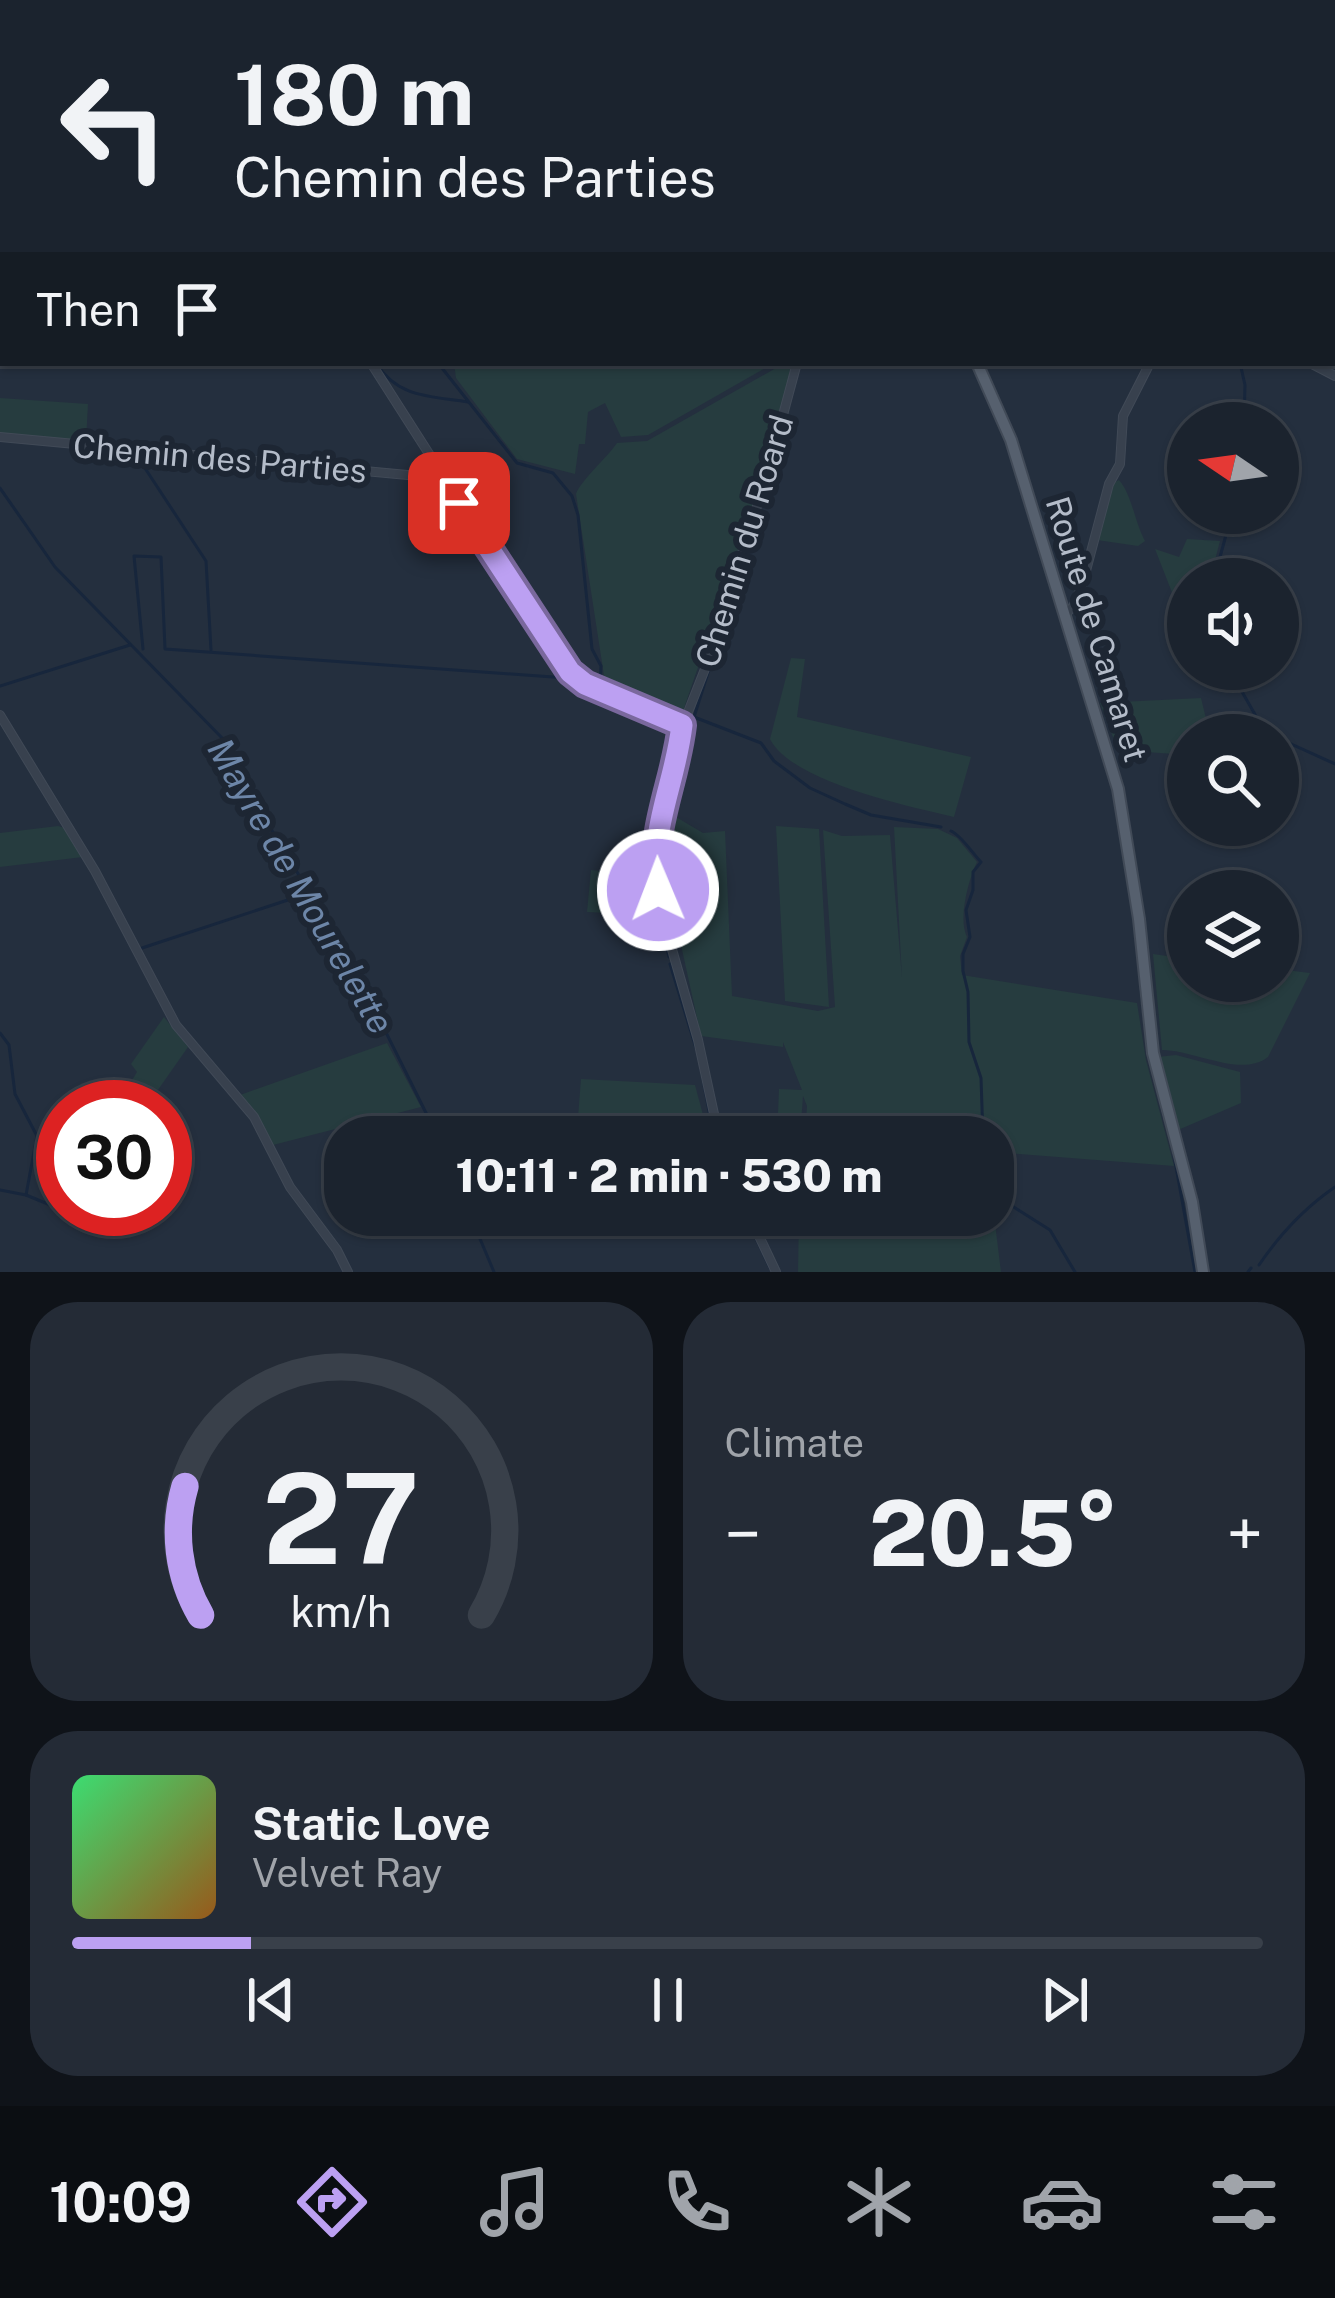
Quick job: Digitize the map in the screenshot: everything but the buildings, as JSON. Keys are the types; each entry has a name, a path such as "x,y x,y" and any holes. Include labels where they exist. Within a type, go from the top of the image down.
{"main road":[{"name":"Route de Camaret","path":"978,366 1011,440 1123,812 1153,1054 1192,1202 1203,1272"}],"street":[{"path":"373,366 570,672 585,684 682,725"},
{"name":"Chemin du Roard","path":"714,1116 665,925 654,844 678,760 682,725 705,669 796,366"},
{"path":"1064,615 1072,608 1082,582 1109,484 1120,464 1124,416 1149,366"},
{"name":"Chemin des Parties","path":"0,437 441,478"},
{"path":"0,715 95,871 176,1025 254,1117 290,1186 349,1272"},
{"path":"759,1236 776,1272"}],"green space":[{"path":"454,366 769,366 648,435 621,437 605,403 588,412 585,444 579,444 575,474 517,459 456,378"},
{"path":"780,366 793,366 766,469 683,711 651,706 605,682 576,494 617,443 647,441"},
{"path":"0,398 88,404 86,441 0,433"},
{"path":"1119,480 1145,541 1138,546 1097,540 1113,483"},
{"path":"1187,539 1220,541 1216,558 1167,558 1167,580 1155,549 1179,557"},
{"path":"791,658 805,659 797,717 971,757 954,817 853,790 782,754 770,739"},
{"path":"1201,698 1205,714 1167,714 1167,754 1118,750 1100,703"},
{"path":"676,817 703,833 725,831 732,996 818,1011 835,1007 823,830 842,836 890,835 902,978 894,827 938,829 957,838 977,862 964,910 967,937 960,956 962,975 1137,1003 1146,1060 1174,1166 1014,1154 1014,1116 806,1116 803,1096 802,1116 778,1116 779,1089 802,1090 783,1042 783,1047 701,1036 663,863"},
{"path":"776,826 819,829 829,1007 785,1001"},
{"path":"65,828 83,857 0,867 0,833"},
{"path":"591,870 643,875 650,915 587,912"},
{"path":"1153,954 1167,956 1167,1002 1296,1002 1268,1057 1257,1063 1231,1064 1162,1050"},
{"path":"1299,972 1310,973 1299,995"},
{"path":"164,1017 188,1047 165,1080 132,1080 137,1072 131,1064"},
{"path":"387,1043 421,1107 386,1116 324,1116 324,1132 273,1145 240,1095"},
{"path":"1176,1055 1240,1072 1241,1103 1178,1130 1157,1057"},
{"path":"581,1079 695,1085 703,1116 578,1116"},
{"path":"799,1236 997,1236 1001,1272 798,1272"}],"waterway":[{"path":"378,366 405,389 468,402"},
{"path":"440,366 517,463 553,473 572,496 600,683 624,691 637,702"},
{"path":"1241,366 1245,402"},
{"path":"135,453 206,561 211,650"},
{"name":"Mayre de Mourelette","path":"0,488 55,567 224,740 256,804 349,958 428,1116"},
{"path":"1220,558 1226,534"},
{"path":"143,649 134,556 161,557 165,649 567,678"},
{"path":"725,619 694,717 761,743 774,761 810,788 845,804 871,815 941,827"},
{"path":"1067,641 1098,741"},
{"path":"0,686 130,645"},
{"path":"1241,690 1255,714"},
{"path":"651,708 681,719"},
{"path":"670,806 687,726"},
{"path":"1299,748 1335,764"},
{"path":"1123,789 1133,851"},
{"path":"663,803 655,822 650,861 669,957"},
{"path":"660,865 669,808"},
{"path":"951,831 981,862 973,872 966,910 970,937 963,971 969,1042 981,1078 982,1116"},
{"path":"142,948 306,894"},
{"path":"670,964 696,1048"},
{"path":"1141,991 1148,1047"},
{"path":"0,1033 9,1045 15,1094 37,1136 26,1195"},
{"path":"701,1069 710,1116"},
{"path":"1155,1080 1164,1117"},
{"path":"1173,1150 1195,1272"},
{"path":"1259,1265 1293,1223 1335,1187"},
{"path":"0,1190 36,1199"},
{"path":"1014,1207 1050,1230 1075,1272"},
{"name":"Mayre de Mourelette","path":"479,1236 494,1272"},
{"path":"755,1236 770,1268"},
{"path":"1248,1272 1251,1268"}],"route":[{"path":"459,503 570,672 585,684 682,725 678,760 654,844 658,890"}]}
